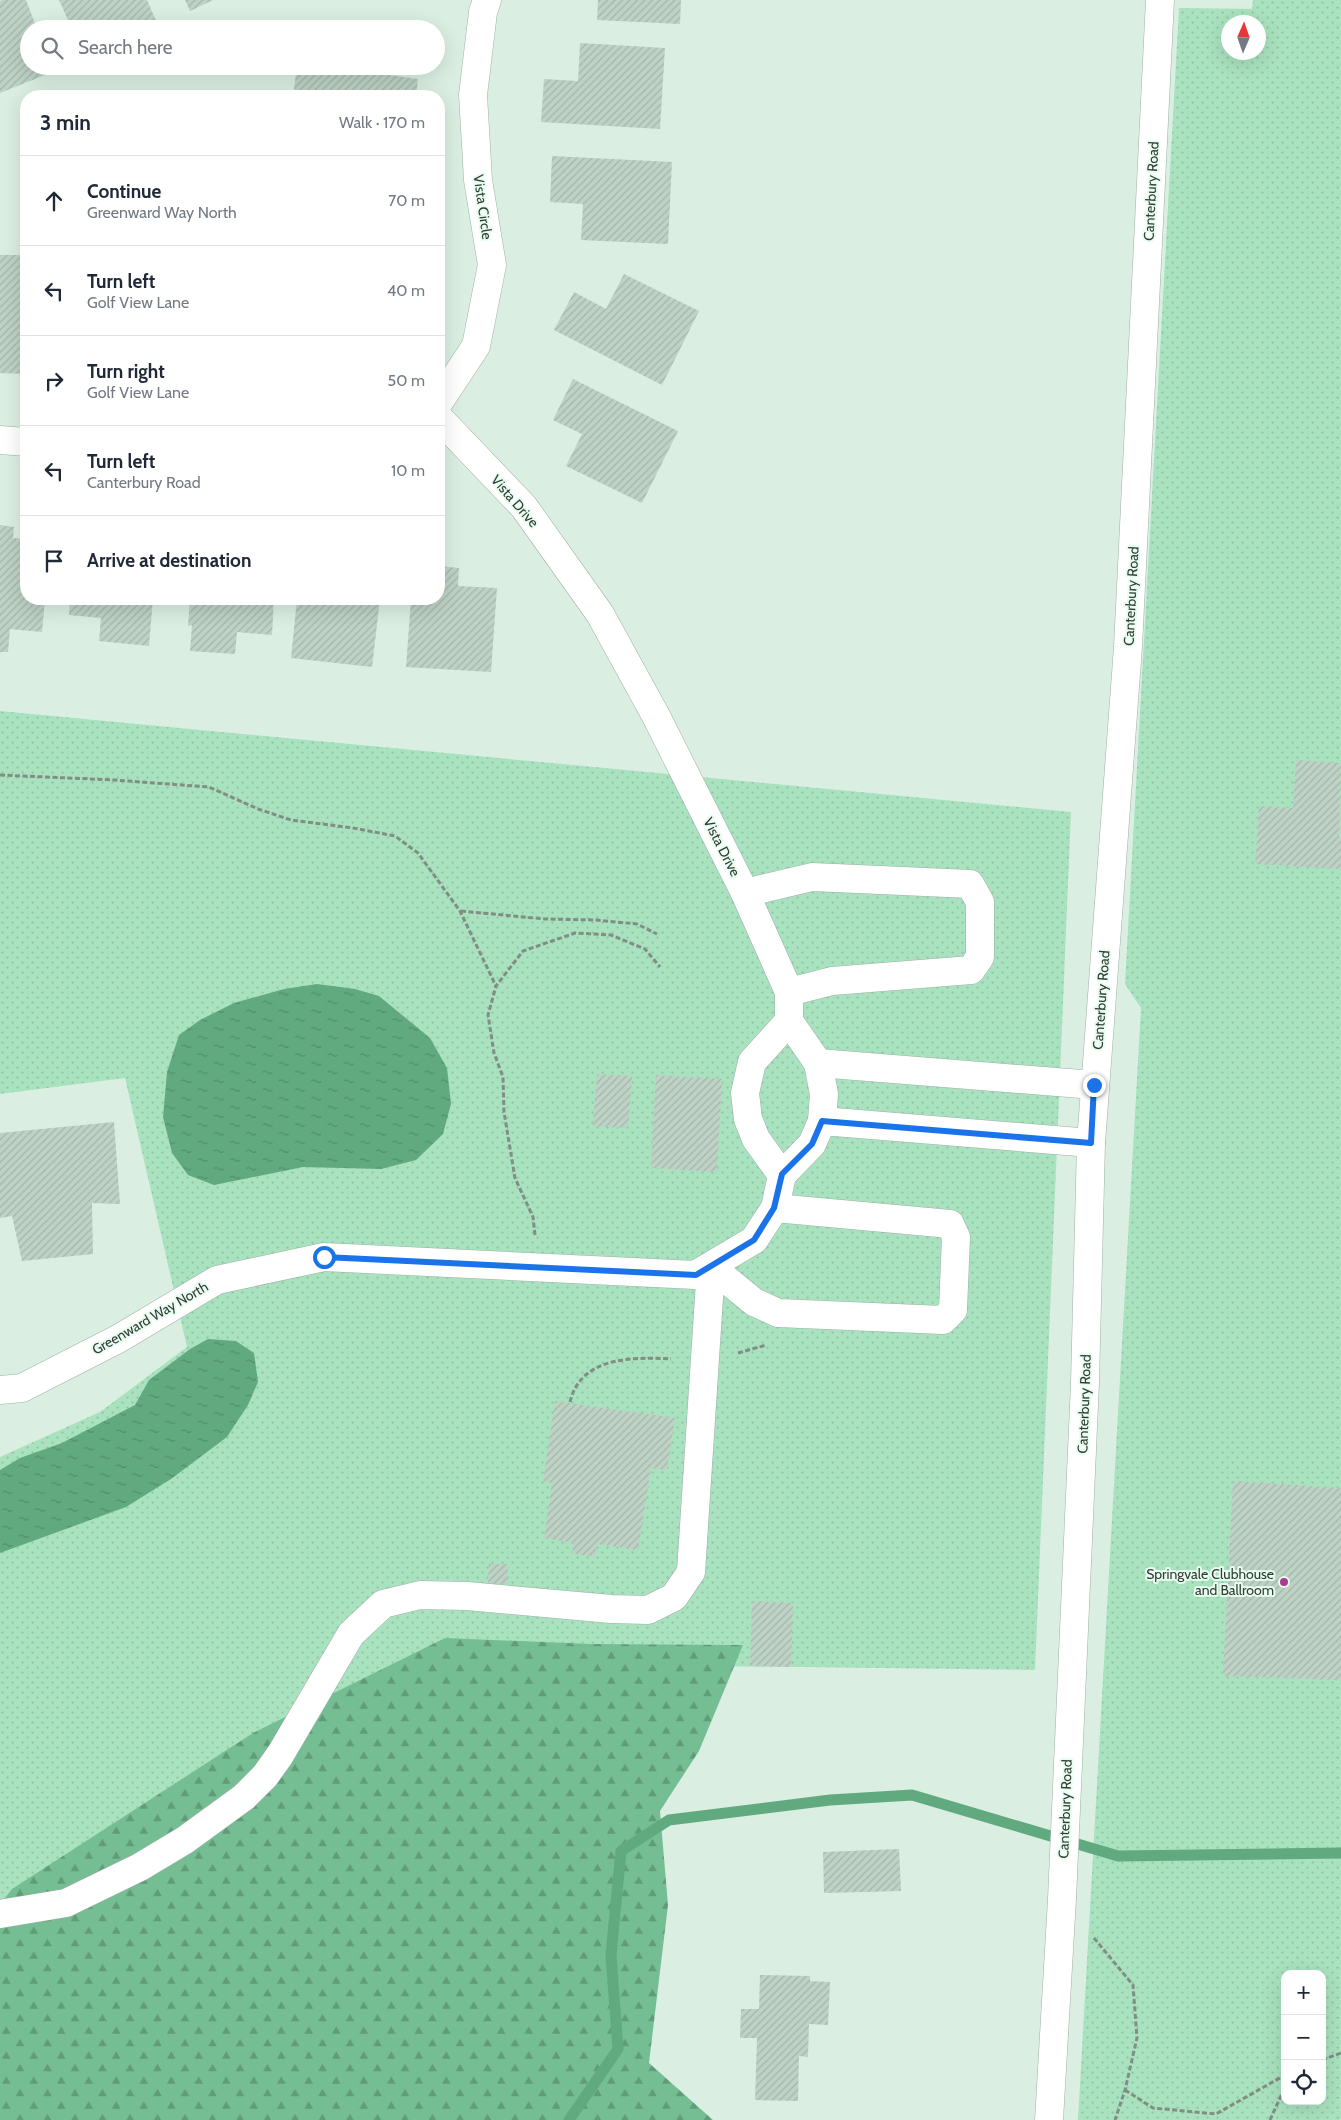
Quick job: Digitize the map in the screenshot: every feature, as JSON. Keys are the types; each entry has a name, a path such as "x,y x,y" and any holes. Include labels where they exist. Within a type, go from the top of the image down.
{"street":[{"name":"Vista Circle","path":"445,393 476,346 492,265 478,180 473,95 483,12 487,0"},
{"name":"Canterbury Road","path":"1049,2120 1062,1899 1086,1383 1094,1085 1128,647 1160,0"},
{"name":"Vista Drive","path":"445,424 524,507 600,614 656,716 745,893 789,992 789,1021"},
{"path":"0,440 20,442"},
{"path":"745,893 812,877 970,884 980,902 980,957 971,970 832,980 789,992"},
{"path":"703,1271 754,1240 774,1208 782,1174 812,1144 822,1121 824,1094 818,1063 789,1021 752,1062 745,1093 748,1119 756,1139 782,1174"},
{"path":"818,1063 1094,1085"},
{"path":"822,1121 1091,1143"},
{"path":"703,1271 754,1302 778,1313 943,1320 953,1310 956,1237 950,1224 774,1208"},
{"name":"Greenward Way North","path":"0,1390 22,1388 40,1379 118,1339 217,1280 324,1257 703,1271"},
{"path":"0,1914 66,1903 140,1866 185,1840 244,1797 265,1776 280,1755 350,1634 383,1604 420,1595 648,1610 674,1597 691,1572 703,1271"}],"path":[{"path":"0,775 114,780 208,787 291,820 353,828 395,836 418,853 460,911 496,986"},
{"path":"460,911 545,919 596,920 637,924 657,934"},
{"path":"536,1241 533,1217 515,1178 504,1112 503,1077 494,1053 488,1016 496,986 523,951 575,933 611,934 645,949 660,967"},
{"path":"736,1354 773,1343"},
{"path":"570,1402 573,1390 582,1378 596,1367 614,1362 650,1358 678,1360"},
{"path":"1089,1932 1133,1985 1137,2038 1125,2090 1115,2120"},
{"path":"1326,2059 1341,2053"},
{"path":"1125,2090 1153,2108 1216,2114 1281,2077"},
{"path":"1270,2120 1281,2096"}],"shaded area":[{"path":"1253,0 1341,0 1341,2120 1078,2120 1141,1008 1125,984 1179,8 1252,9"},
{"path":"0,711 1071,812 1035,1670 472,1663 0,2017 0,1457 100,1412 187,1347 125,1078 0,1094"}],"green space":[{"path":"445,1638 591,1644 743,1645 699,1751 660,1811 668,1905 649,2063 713,2120 0,2120 0,1904 12,1889 253,1733"}],"water":[{"path":"317,984 355,989 379,996 430,1038 447,1068 451,1104 443,1134 416,1160 381,1169 303,1167 214,1185 188,1175 172,1153 163,1117 167,1072 179,1035 200,1020 234,1003 284,989"},
{"path":"208,1339 236,1341 254,1353 258,1382 248,1405 227,1437 171,1479 126,1507 0,1553 0,1470 20,1458 62,1443 135,1405 149,1380 190,1349"}],"building":[{"path":"26,0 34,20 20,20 20,75 45,75 0,93 0,1"},
{"path":"59,0 147,0 156,20 68,20"},
{"path":"185,0 213,0 190,11"},
{"path":"598,0 681,0 680,24 597,20"},
{"path":"580,43 665,48 660,129 541,122 544,79 578,81"},
{"path":"296,75 389,75 418,79 417,90 294,90"},
{"path":"552,156 672,162 668,244 581,240 583,204 550,202"},
{"path":"0,255 20,255 20,374 0,373"},
{"path":"624,274 699,311 662,385 554,330 574,292 606,309"},
{"path":"573,379 678,431 642,503 566,466 582,434 553,420"},
{"path":"0,525 14,527 13,538 20,539 20,605 44,605 42,632 10,629 8,652 0,652"},
{"path":"445,567 459,568 458,586 497,588 491,672 406,667 411,605 445,605"},
{"path":"70,605 152,605 149,646 99,641 101,618 69,615"},
{"path":"190,605 274,605 272,635 237,632 235,654 190,651 192,625 188,626"},
{"path":"296,605 379,605 372,667 291,658"},
{"path":"1296,760 1341,763 1339,839 1341,839 1341,869 1255,864 1259,806 1293,808"},
{"path":"597,1074 632,1076 628,1128 593,1126"},
{"path":"656,1075 722,1079 717,1172 651,1168"},
{"path":"114,1122 120,1204 92,1203 93,1254 22,1261 12,1216 0,1218 0,1133"},
{"path":"555,1401 675,1418 667,1470 651,1468 638,1550 597,1544 595,1557 572,1553 574,1543 544,1538 552,1483 543,1481"},
{"name":"Springvale Clubhouse and Ballroom","path":"1233,1481 1341,1488 1341,1680 1223,1676"},
{"path":"489,1564 508,1564 508,1584 488,1584"},
{"path":"752,1601 793,1603 791,1667 750,1666"},
{"path":"899,1849 901,1891 824,1893 823,1852"},
{"path":"760,1975 810,1976 810,1981 830,1982 828,2025 809,2024 808,2057 799,2056 798,2101 755,2100 757,2038 740,2038 741,2009 759,2009"}],"waterway":[{"path":"569,2120 618,2049 611,1955 621,1851 669,1820 830,1800 912,1795 1118,1856 1341,1853"}],"place":[{"name":"Springvale Clubhouse and Ballroom","path":"1284,1582"}],"route":[{"path":"324,1257 696,1275 754,1240 774,1208 782,1174 812,1144 822,1121 1091,1143 1094,1085"}]}
